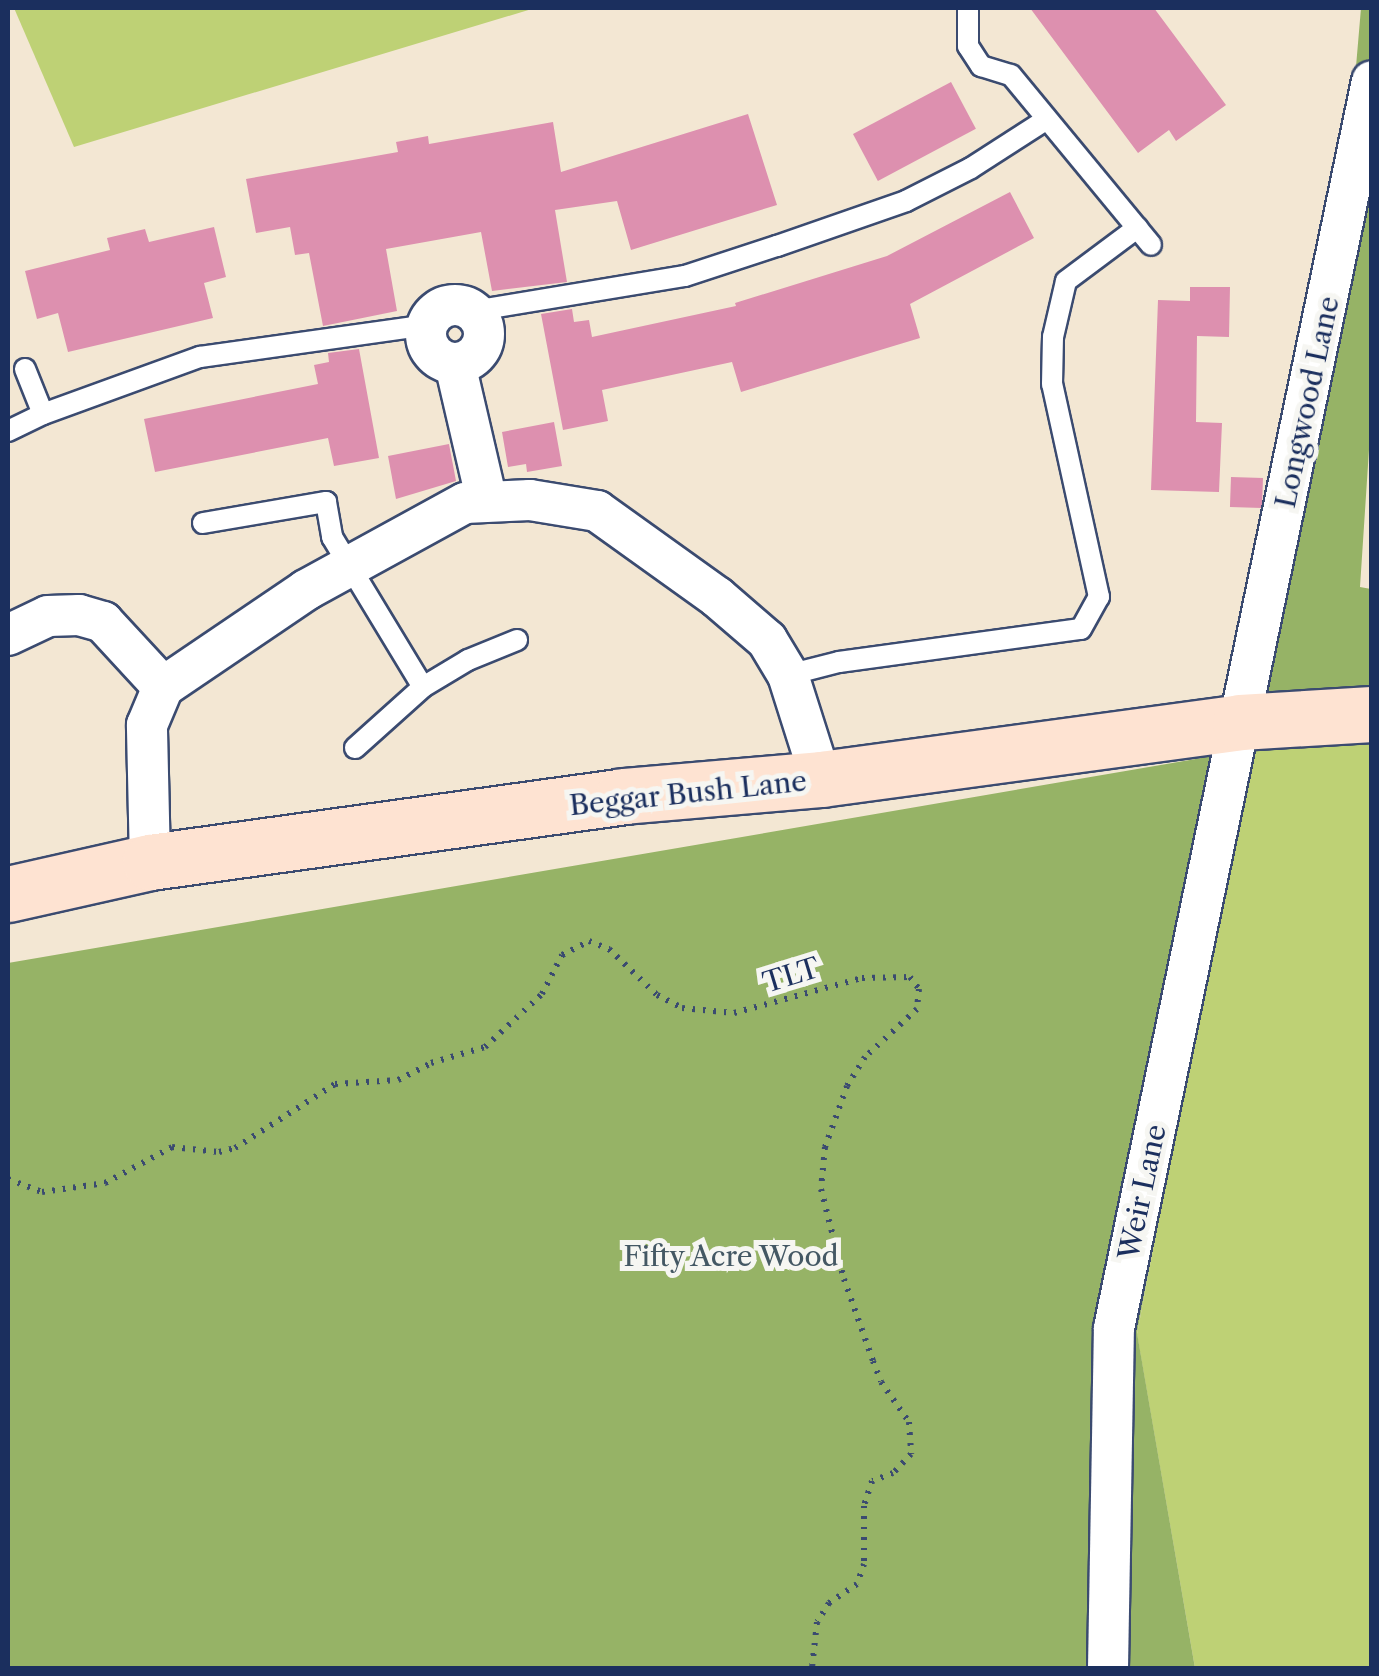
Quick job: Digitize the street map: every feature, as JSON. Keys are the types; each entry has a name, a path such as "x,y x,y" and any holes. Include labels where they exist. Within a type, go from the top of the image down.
{"main road":[{"name":"Beggar Bush Lane","path":"8,894 150,862 623,796 821,779 1240,722 1372,714"}],"street":[{"name":"Longwood Lane","path":"1240,722 1372,81"},
{"path":"455,304 473,311 483,325 483,343 472,358 454,364 437,358 426,343 427,324 437,310 455,304"},
{"path":"454,364 486,502"},
{"path":"150,862 147,725 164,687 348,565 465,503 530,500 597,511 717,597 767,640 788,675 821,779"},
{"path":"8,634 48,616 79,615 103,622 164,687"},
{"name":"Weir Lane","path":"1108,1668 1114,1328 1240,722"}],"lane":[{"path":"788,675 839,662 1081,629 1099,597 1052,384 1053,338 1066,281 1144,236 1011,75 981,66 968,46 968,8"},
{"path":"473,311 685,276 777,246 906,201 971,168 1047,118"},
{"path":"8,432 43,414 200,357 427,324"},
{"path":"25,369 43,414"},
{"path":"203,523 326,502 332,537 423,688"},
{"path":"355,748 423,688 468,660 517,640"}],"path":[{"name":"TLT","path":"8,1179 42,1192 106,1182 172,1147 218,1152 234,1148 335,1084 398,1080 431,1062 484,1047 542,994 562,955 573,945 589,941 609,948 657,995 682,1008 734,1013 862,978 910,977 919,989 917,1010 866,1057 847,1086 826,1147 822,1188 844,1280 881,1382 909,1422 911,1454 894,1473 872,1481 864,1506 864,1564 856,1584 829,1603 816,1622 812,1668"}],"green space":[{"path":"14,8 535,8 74,147"},
{"path":"1361,8 1371,8 1372,404 1360,587 1371,589 1371,688 1236,692 1347,172"},
{"path":"1371,732 1371,1668 1195,1668 1137,1334 1248,750"},
{"name":"Fifty Acre Wood","path":"1248,750 1137,1333 1195,1668 8,1668 8,963"}],"building":[{"path":"1030,8 1154,8 1226,105 1176,141 1169,130 1138,153"},
{"path":"951,82 976,129 878,181 853,134"},
{"path":"748,114 777,205 631,250 617,201 555,210 567,282 492,291 481,232 386,249 397,311 323,326 309,253 295,255 290,227 256,233 246,179 398,152 396,142 428,136 429,144 553,122 561,172"},
{"path":"1010,192 1034,238 910,304 920,338 741,392 732,362 602,390 608,421 563,430 541,314 572,309 574,322 589,320 592,337 736,306 735,303 887,256"},
{"path":"214,227 226,277 204,283 213,318 68,352 58,313 37,319 25,271 110,250 107,238 145,229 149,242"},
{"path":"1190,287 1230,287 1229,337 1197,336 1196,422 1222,423 1219,492 1151,490 1158,300 1190,301"},
{"path":"359,349 379,458 334,466 328,438 155,472 144,419 318,384 314,365 329,362 328,353"},
{"path":"554,422 562,466 527,472 526,464 508,467 502,432"},
{"path":"449,444 456,481 396,499 388,456"},
{"path":"1231,477 1263,478 1262,508 1230,507"}]}
